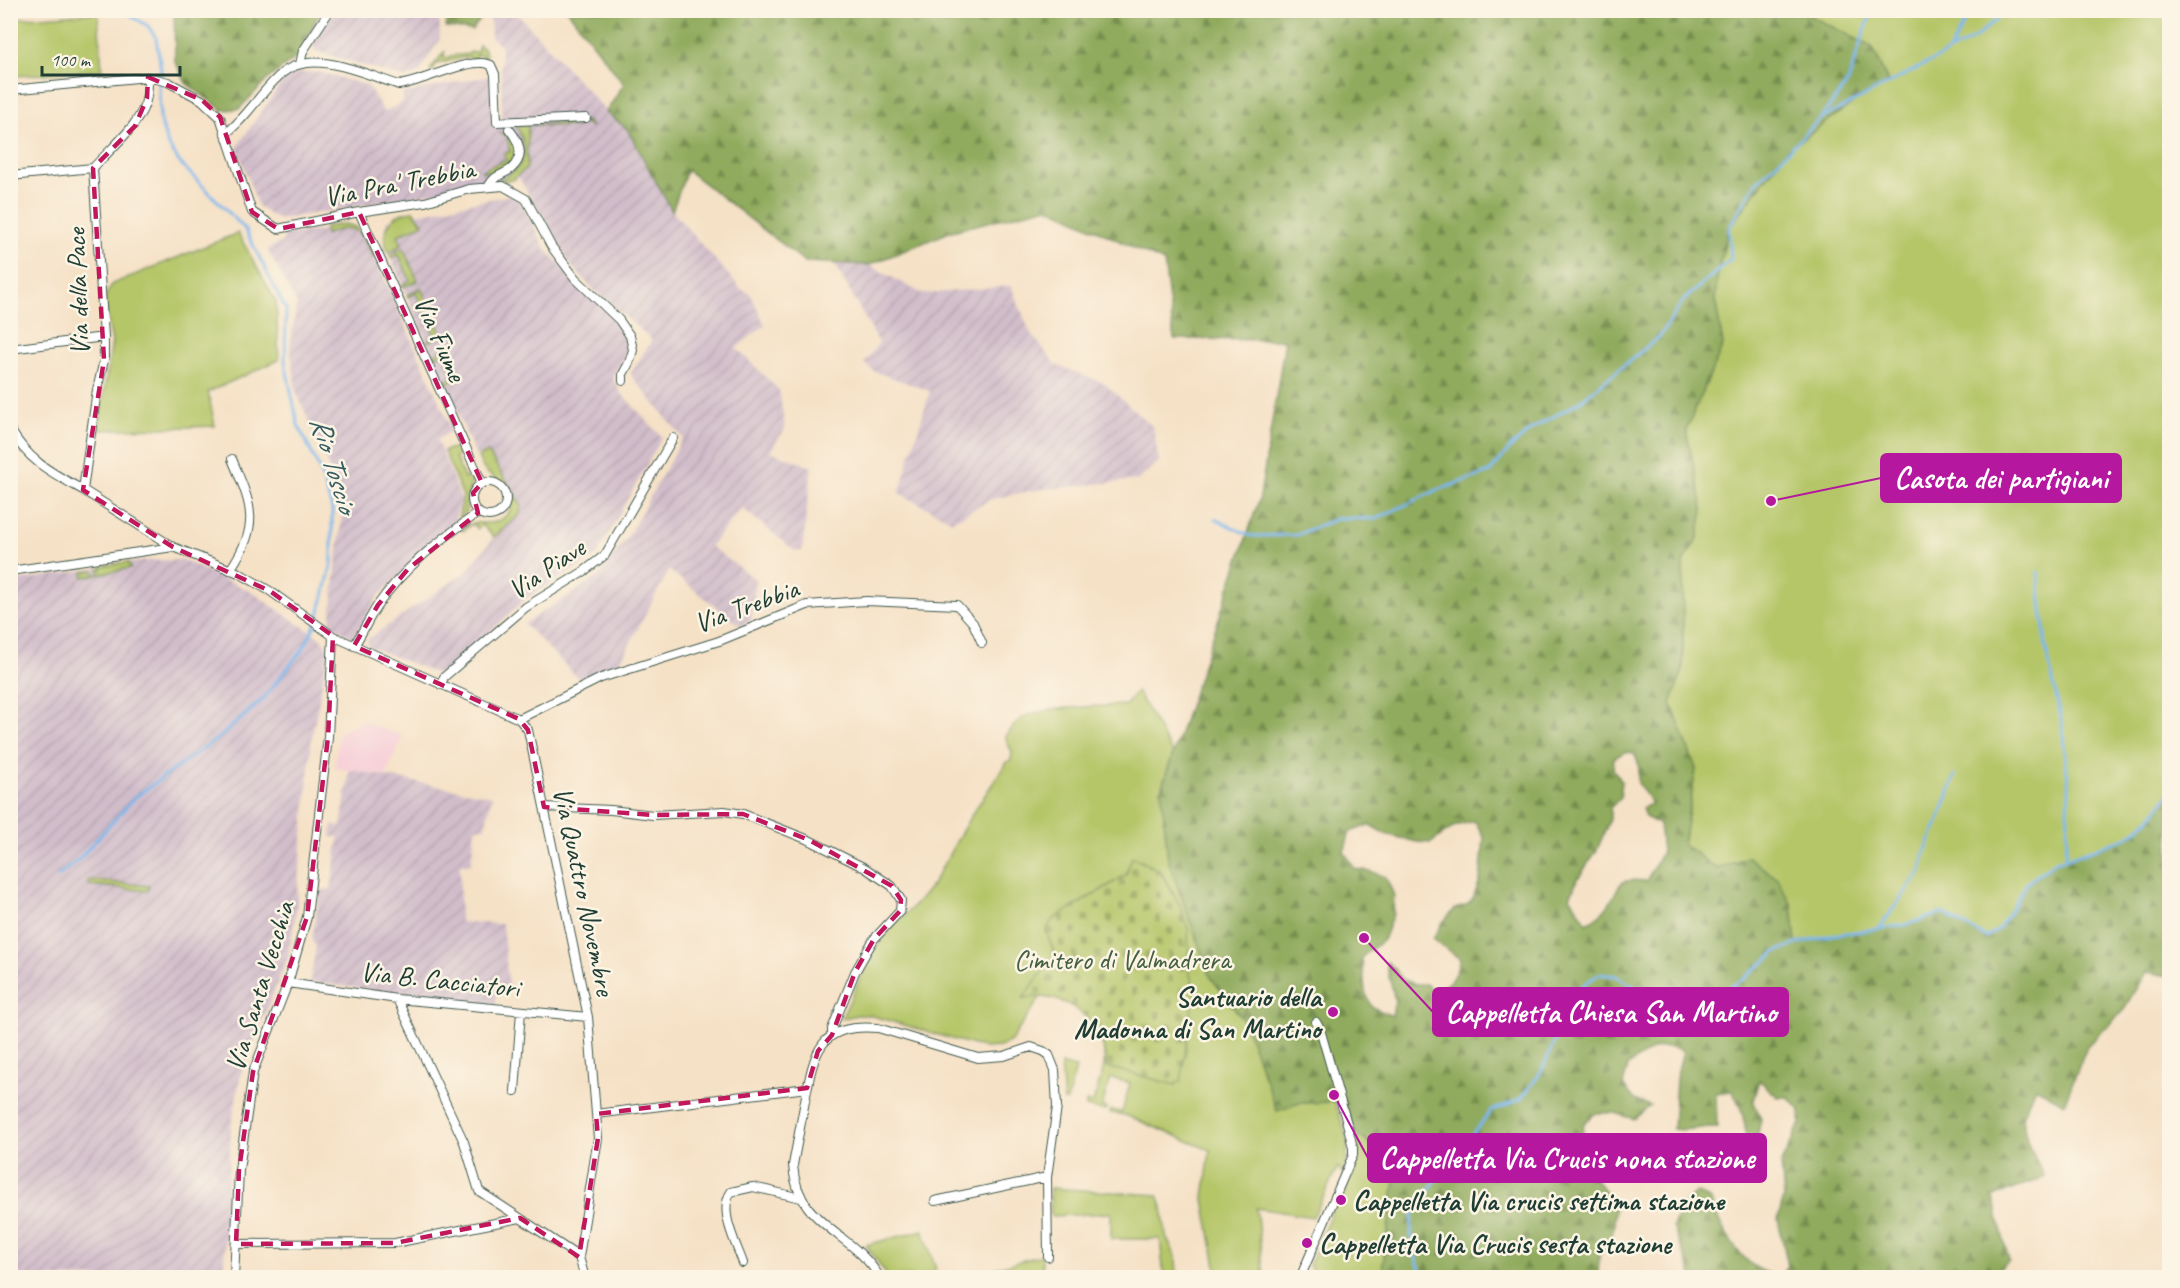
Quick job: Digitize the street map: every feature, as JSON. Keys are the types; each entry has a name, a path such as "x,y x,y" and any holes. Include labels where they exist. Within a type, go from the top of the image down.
{"street":[{"path":"300,64 303,51 330,10"},
{"path":"225,134 238,125 279,75 292,66 326,62 399,85 411,84 448,70 486,62 491,65 495,74 497,122 586,118"},
{"path":"10,90 150,77 147,98 135,126 114,144 93,168 10,176"},
{"name":"Via Pra' Trebbia","path":"150,77 168,82 202,100 220,117 252,212 278,229 359,212 425,202 469,189 503,186 526,199 550,246 575,278 619,320 630,336 633,350 622,374 623,381"},
{"path":"488,187 494,177 511,169 520,155 518,140 509,129"},
{"name":"Via della Pace","path":"83,490 97,390 104,360 93,168"},
{"name":"Via Fiume","path":"359,212 482,483"},
{"path":"10,349 104,337"},
{"path":"10,429 31,457 56,475 173,547 230,570 270,591 333,636 519,719"},
{"name":"Via Piave","path":"441,685 444,677 526,607 583,572 605,555 673,438"},
{"path":"230,570 243,550 249,530 250,509 232,459"},
{"path":"488,482 499,486 506,497 506,503 497,514 485,516 478,513 472,502 473,494 482,483 488,482"},
{"path":"354,646 378,605 408,569 445,537 478,513"},
{"path":"10,571 173,547"},
{"name":"Via Trebbia","path":"519,719 600,678 719,640 807,605 866,601 957,605 973,623 982,643"},
{"name":"Via Santa Vecchia","path":"234,1278 239,1170 253,1072 288,983 307,917 328,737 333,636"},
{"name":"Via Quattro Novembre","path":"519,719 528,730 588,1017 598,1138 579,1257 585,1278"},
{"path":"544,807 611,810 653,815 724,811 743,814 809,840 865,868 892,886 901,900 900,911 874,939 855,972 832,1029 832,1035"},
{"name":"Via B. Cacciatori","path":"288,983 397,999 588,1017"},
{"path":"397,999 464,1142 479,1191 579,1257"},
{"path":"514,1091 521,1011"},
{"path":"1300,1278 1353,1155 1348,1127 1316,1022"},
{"path":"880,1278 862,1255 812,1214 801,1198 794,1180 793,1165 813,1060 832,1035 840,1031 863,1027 879,1028 978,1059 1004,1056 1031,1047 1043,1051 1052,1062 1057,1107 1047,1177 1048,1257"},
{"path":"596,1114 807,1088"},
{"path":"935,1201 1047,1177"},
{"path":"743,1263 727,1216 726,1204 731,1192 753,1186 801,1198"},
{"path":"236,1244 395,1243 520,1218"}],"highlighted area":[{"path":"148,77 202,100 220,117 252,212 278,229 359,212 482,483 473,493 478,513 408,569 378,605 354,646 519,719 528,730 544,807 653,815 743,814 809,840 892,886 901,900 900,911 874,939 855,972 832,1035 818,1051 807,1088 596,1114 598,1138 579,1257 520,1218 395,1243 236,1244 239,1170 253,1072 307,917 328,737 333,636 270,591 173,547 83,490 104,360 93,168 135,126 147,98"}],"shaded area":[{"path":"438,10 440,39 419,73 405,78 315,51 313,43 334,11"},
{"path":"492,11 515,11 606,111 627,128 672,211 742,290 750,293 765,325 736,348 779,390 785,429 770,451 812,467 802,551 795,551 742,508 710,546 756,580 751,620 741,626 669,570 619,664 581,681 524,624 599,576 628,536 683,438 631,373 652,340 590,286 571,265 519,178 282,219 270,215 258,206 237,147 284,79 297,73 320,72 368,86 384,112 403,102 403,93 490,76 494,124 502,124 501,46 491,37 490,13"},
{"path":"510,195 521,202 546,250 603,307 623,331 626,344 624,360 612,376 620,392 662,437 597,555 525,599 442,676 368,646 368,639 467,571 494,537 519,515 522,507 488,453 476,456 383,239 388,220"},
{"path":"353,228 365,235 452,430 437,440 461,499 454,522 377,597 354,639 330,624 342,498 296,391 290,346 297,304 267,249 283,242 284,234"},
{"path":"834,263 869,265 923,294 1011,286 1030,332 1056,365 1104,383 1153,427 1159,461 1138,480 1035,490 992,499 952,521 899,493 930,391 873,371 864,363 879,343"},
{"path":"183,560 250,591 323,640 328,652 312,736 296,911 288,957 241,1073 231,1127 223,1277 11,1278 11,582 140,561"},
{"path":"361,721 403,736 385,776 335,768 339,733"},
{"path":"350,770 492,796 485,827 475,828 471,864 460,864 460,922 502,924 509,990 496,993 496,1005 310,982 316,946 312,940 320,891 331,889 339,837 331,837 332,825 341,826"}],"green space":[{"path":"447,10 487,11 472,30 446,27"},
{"path":"1799,10 1872,47 1888,83 1856,101 1788,149 1729,228 1718,270 1715,300 1723,345 1686,430 1703,509 1698,538 1683,562 1683,670 1671,703 1696,769 1683,844 1717,869 1748,857 1777,878 1792,905 1796,943 1832,935 1905,925 1942,913 1986,937 1999,929 2027,883 2053,863 2127,838 2150,819 2169,792 2169,976 2146,972 2122,1012 2087,1046 2064,1104 2035,1087 2022,1118 2028,1144 2045,1177 1993,1197 2009,1261 1995,1272 1994,1277 1781,1277 1788,1266 1778,1219 1784,1197 1781,1163 1800,1124 1800,1110 1788,1097 1778,1097 1759,1080 1753,1100 1761,1119 1755,1147 1747,1141 1742,1114 1732,1091 1716,1093 1717,1127 1673,1129 1676,1078 1683,1051 1660,1047 1641,1056 1628,1066 1623,1085 1635,1100 1650,1106 1634,1119 1614,1113 1596,1113 1584,1123 1581,1138 1583,1155 1594,1177 1615,1203 1614,1225 1610,1242 1599,1255 1598,1277 1381,1277 1396,1174 1365,1139 1358,1136 1339,1102 1299,1103 1277,1111 1244,1021 1210,976 1168,860 1161,789 1260,497 1285,340 1174,339 1164,262 1048,207 952,231 869,265 805,262 687,170 672,211 627,129 606,112 624,84 568,11","holes":["1625,752 1634,753 1639,765 1638,783 1652,804 1642,808 1645,817 1659,824 1662,852 1646,881 1625,881 1605,910 1587,923 1570,897 1577,880 1597,850 1610,819 1610,808 1620,798 1622,782 1613,769 1614,758","1475,821 1484,838 1480,880 1473,899 1467,905 1455,909 1443,922 1433,939 1460,959 1454,975 1448,983 1433,991 1426,984 1416,984 1401,979 1396,970 1387,962 1395,1000 1392,1016 1372,1007 1365,992 1362,957 1383,940 1393,914 1394,896 1386,877 1370,871 1355,869 1344,852 1350,832 1370,825 1385,834 1431,843 1455,826"]},
{"path":"174,11 321,11 297,57 269,78 239,109 222,110 186,83 175,61"},
{"path":"1799,11 2169,11 2169,792 2150,819 2127,838 2053,863 2027,883 1999,929 1986,937 1942,913 1905,925 1832,935 1796,944 1792,905 1748,857 1717,869 1683,844 1696,769 1671,703 1683,670 1683,562 1698,538 1703,509 1686,430 1723,345 1715,300 1718,270 1729,228 1788,149 1856,101 1888,83 1872,47"},
{"path":"98,13 102,70 16,76 12,19"},
{"path":"479,45 485,50 486,56 481,62 482,55 476,55 475,59 467,57 436,64 433,71 430,70 445,51 443,57 449,58 477,52"},
{"path":"587,121 591,127 586,123 573,126 530,125"},
{"path":"528,125 527,168 515,179 498,182 520,165 524,151 521,135 516,126"},
{"path":"505,132 512,138 515,146 511,163 489,174 487,171 482,172 506,160 504,153 510,152 507,135 499,134"},
{"path":"414,211 423,224 398,235 402,245 388,252 385,237 389,224 399,215"},
{"path":"344,224 355,227 363,233 374,252 373,257 356,231 344,229 325,235 325,227"},
{"path":"238,233 276,302 279,360 208,392 215,426 98,430 112,342 104,299 112,284"},
{"path":"403,248 418,281 403,287 402,285 410,280 399,255 391,258 390,255"},
{"path":"421,288 442,336 428,342 435,336 416,293 408,297 407,295"},
{"path":"446,345 460,378 446,384 445,382 453,377 444,353 433,356"},
{"path":"459,446 462,452 455,457 465,479 472,475 473,478 466,511 458,521 463,496 444,451"},
{"path":"488,452 522,506 519,515 494,537 482,525 477,529 473,523 493,523 500,520 509,512 513,500 509,489 481,465 478,457"},
{"path":"128,562 131,568 100,574 99,569 102,569 102,566"},
{"path":"94,570 95,574 100,574 84,577 83,572"},
{"path":"1137,691 1173,754 1161,789 1210,976 1244,1021 1277,1111 1299,1103 1334,1102 1346,1138 1347,1155 1342,1174 1338,1167 1313,1217 1256,1208 1264,1277 1218,1277 1204,1199 1210,1150 1125,1115 1110,1113 1111,1110 1122,1112 1130,1083 1110,1078 1102,1107 1107,1108 1106,1111 1086,1107 1086,1102 1093,1103 1103,1069 1104,1053 1099,1035 1179,905 1160,871 1133,857 1126,875 1074,907 1046,989 1011,1041 1000,1047 984,1048 869,1015 856,1015 841,1019 873,951 932,885 969,819 1007,762 1011,760 1012,751 1006,736 1016,724 1022,718 1043,711 1126,705"},
{"name":"Cimitero di Valmadrera","path":"1132,857 1160,871 1180,905 1188,929 1189,973 1195,986 1181,1082 1177,1082 1176,1085 1106,1067 1099,1036 1081,1013 1055,999 1023,998 1055,955 1046,931 1052,920 1126,875"},
{"path":"90,880 149,886 148,891 89,885 87,882"},
{"path":"1061,1064 1076,1068 1067,1101 1064,1101"},
{"path":"1358,1136 1365,1139 1396,1174 1381,1277 1318,1277 1309,1266 1356,1153"},
{"path":"1050,1188 1158,1195 1162,1206 1166,1236 1176,1257 1177,1277 1164,1277 1160,1239 1111,1239 1111,1213 1051,1216"},
{"path":"1696,1192 1711,1200 1726,1235 1744,1258 1757,1268 1777,1277 1693,1277 1673,1227 1680,1209"},
{"path":"923,1230 936,1269 922,1277 888,1277 866,1245"},
{"path":"1042,1255 1042,1277 988,1277 985,1271"}],"waterway":[{"name":"Rio Toscio","path":"58,876 79,859 135,797 221,736 262,700 303,649 318,619 332,563 332,509 319,468 298,425 285,362 286,310 245,229 180,163 167,143 160,119 161,69 156,38 148,26 122,10"},
{"path":"1215,519 1251,536 1296,535 1339,518 1376,519 1435,491 1490,472 1512,446 1532,429 1579,402 1660,336 1684,300 1731,259 1729,228 1755,184 1820,119 1848,82 1867,23 1874,10"},
{"path":"1949,51 1971,10"},
{"path":"1823,118 1975,38 2007,10"},
{"path":"2038,572 2046,648 2061,718 2069,789 2066,858"},
{"path":"1880,927 1921,871 1925,852 1955,775"},
{"path":"1423,1278 1411,1244 1412,1216 1437,1178 1491,1111 1521,1099 1541,1072 1558,1034 1568,996 1599,974 1617,976 1643,993 1667,1015 1689,1012 1745,978 1776,952 1796,944 1832,935 1905,925 1942,913 1986,937 1999,929 2027,883 2053,863 2127,838 2150,819 2170,792"}],"place":[{"name":"Casota dei partigiani","path":"1771,501"},
{"name":"Cappelletta Chiesa San Martino","path":"1364,938"},
{"name":"Santuario della Madonna di San Martino","path":"1333,1012"},
{"name":"Cappelletta Via Crucis nona stazione","path":"1334,1095"},
{"name":"Cappelletta Via crucis settima stazione","path":"1341,1200"},
{"name":"Cappelletta Via Crucis sesta stazione","path":"1307,1243"}]}
